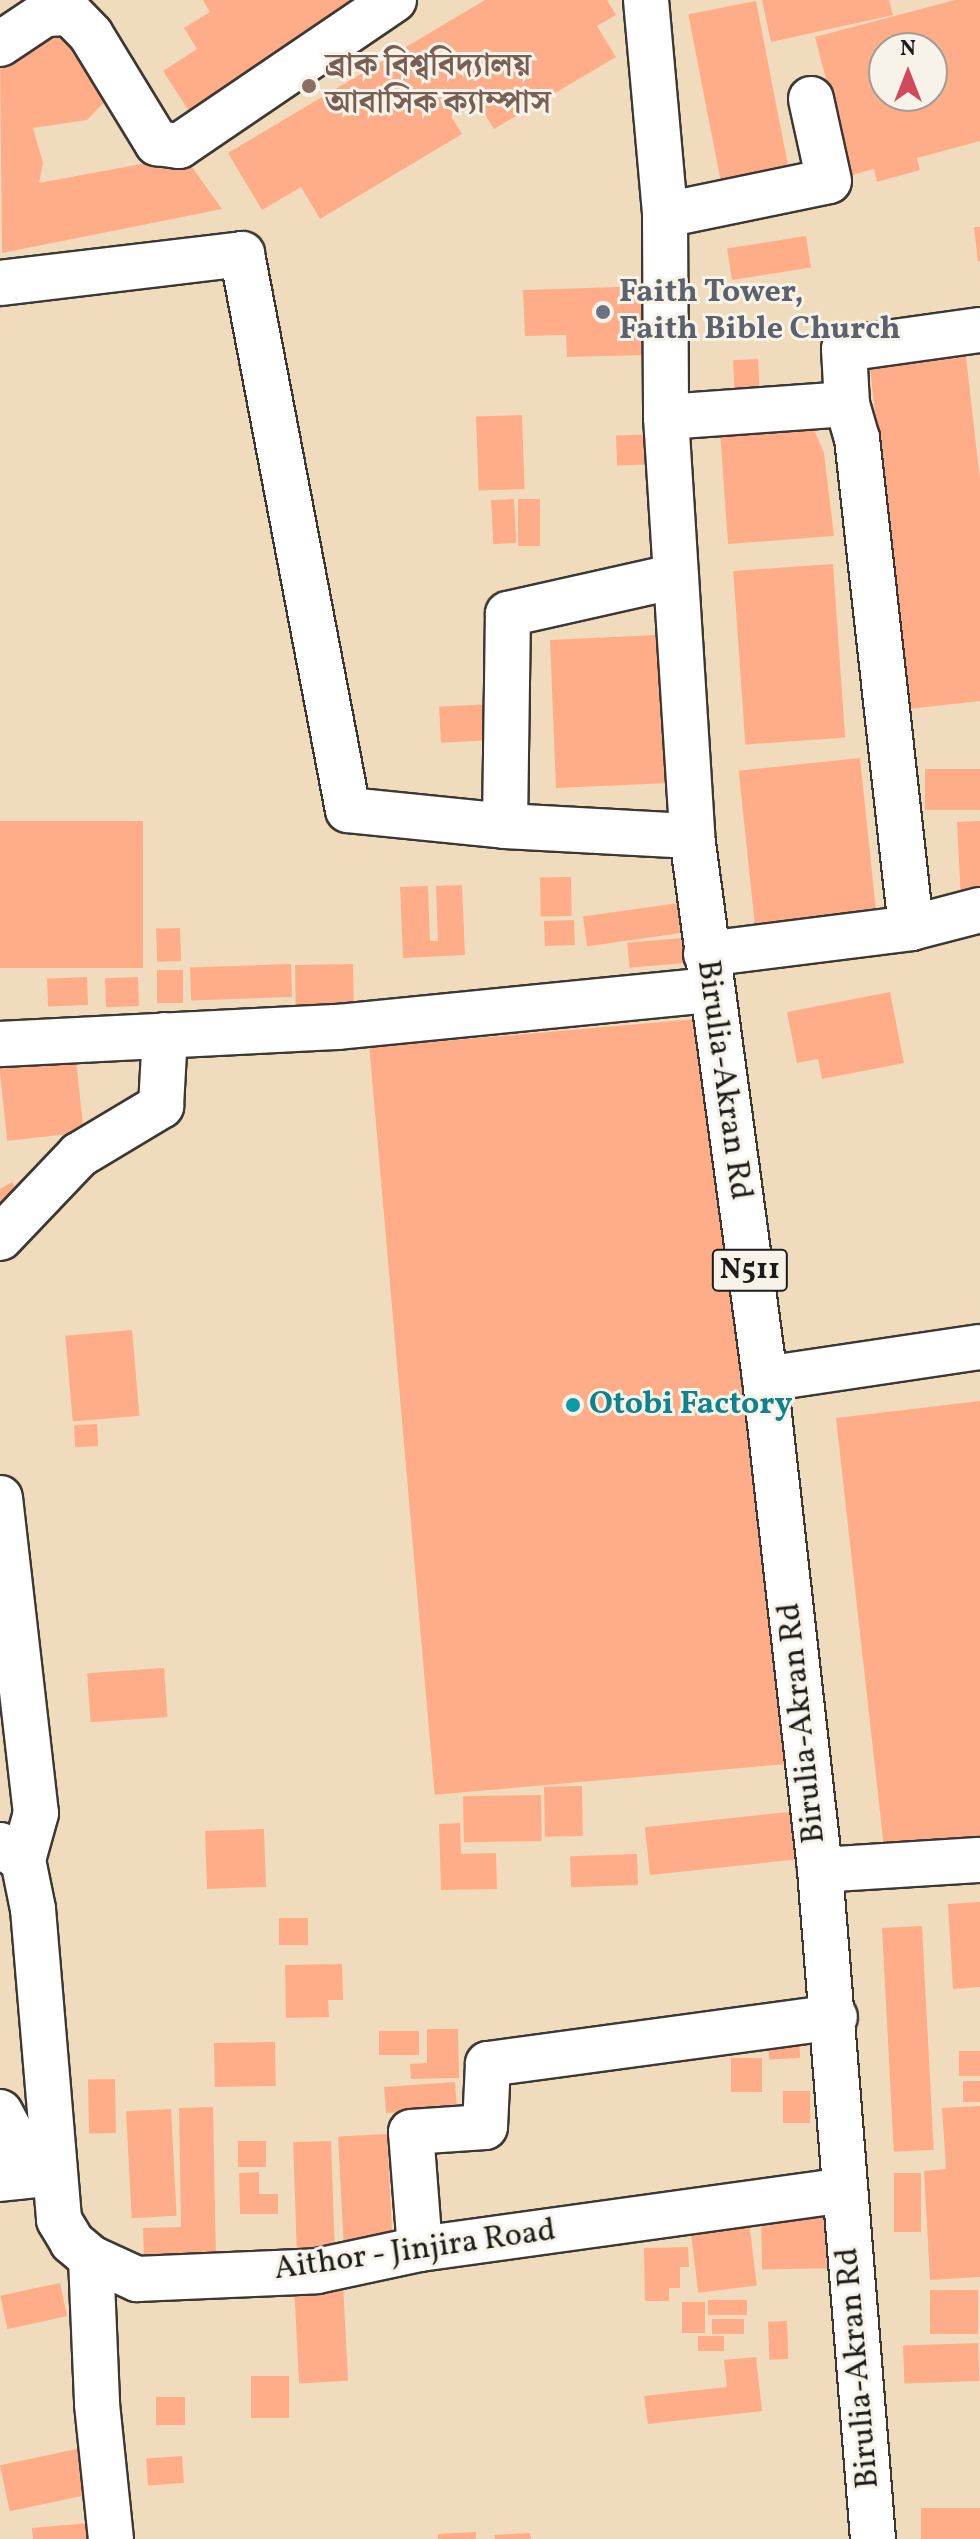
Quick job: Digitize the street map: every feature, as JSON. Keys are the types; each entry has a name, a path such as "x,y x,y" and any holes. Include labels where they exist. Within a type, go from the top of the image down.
{"main road":[{"path":"0,44 45,14 70,13 91,35 157,143 179,146 394,0"},
{"name":"Birulia-Akran Rd","path":"646,0 665,215 666,417 692,836 707,972 765,1379 820,1870 835,2017 845,2190 873,2539"},
{"path":"665,215 829,181 811,99"},
{"path":"0,283 242,254 348,810 505,826 692,836"},
{"path":"911,928 857,438 847,404 844,349 980,330"},
{"path":"666,417 847,404"},
{"path":"505,826 508,614 676,576"},
{"path":"0,1044 338,1027 707,972 980,910"},
{"path":"0,1238 79,1155 161,1106 165,1035"},
{"path":"765,1379 980,1347"},
{"path":"0,1498 36,1813 11,1852"},
{"name":"Aithor - Jinjira Road","path":"11,1852 33,1909 59,2220 72,2242 91,2258 137,2279 317,2271 420,2249 845,2190"},
{"path":"820,1870 980,1860"},
{"path":"420,2249 411,2132 485,2127 488,2064 835,2017"},
{"path":"0,2112 20,2149 55,2173"},
{"path":"0,2179 55,2173"},
{"path":"91,2258 97,2404 111,2539"}],"building":[{"path":"203,0 358,0 360,5 189,111 163,71 197,49 184,28 210,12"},
{"path":"485,0 607,0 616,15 597,26 616,57 494,129 478,103 452,118 462,134 320,219 301,187 262,210 228,153"},
{"path":"762,0 889,0 893,15 771,42"},
{"path":"955,0 980,0 980,141 917,158 920,170 877,182 874,169 852,175 837,118 820,85 827,83 815,37"},
{"path":"756,1 792,185 724,198 688,14"},
{"path":"68,17 116,90 87,120 33,128 43,163 39,183 184,156 222,209 2,253 0,58"},
{"path":"974,227 980,227 978,262"},
{"path":"806,236 811,268 732,280 727,249"},
{"name":"Faith Tower, Faith Bible Church","path":"681,285 684,354 567,357 566,335 525,336 523,290"},
{"path":"965,348 980,480 980,701 908,709 869,359"},
{"path":"758,359 760,399 735,400 733,360"},
{"path":"522,415 525,489 479,491 476,417"},
{"path":"799,426 815,432 824,453 834,536 728,544 720,432"},
{"path":"662,434 663,464 617,466 616,436"},
{"path":"514,499 516,543 493,544 491,500"},
{"path":"518,499 540,499 540,546 518,546"},
{"path":"833,564 845,738 745,745 733,571"},
{"path":"677,634 679,674 704,673 707,737 692,782 556,788 550,640"},
{"path":"492,704 494,740 441,743 439,707"},
{"path":"860,758 878,928 757,941 739,771"},
{"path":"925,769 980,769 980,810 925,810"},
{"path":"0,821 143,821 143,968 0,968"},
{"path":"980,821 980,919 962,920 957,822"},
{"path":"571,877 572,916 541,917 540,878"},
{"path":"462,885 465,955 403,958 400,887 428,886 430,941 438,941 436,886"},
{"path":"686,902 690,932 587,946 583,916"},
{"path":"574,920 575,945 545,946 544,921"},
{"path":"180,928 181,961 157,962 156,929"},
{"path":"705,936 707,961 629,968 627,943"},
{"path":"291,964 292,997 191,1001 190,968"},
{"path":"353,964 354,1007 296,1008 295,965"},
{"path":"157,970 183,970 183,1003 157,1003"},
{"path":"87,977 88,1005 48,1006 47,978"},
{"path":"138,977 139,1006 106,1007 105,978"},
{"path":"890,992 904,1063 822,1079 818,1059 797,1063 787,1012"},
{"name":"Otobi Factory","path":"719,1017 784,1764 435,1795 369,1048"},
{"path":"76,1059 84,1133 7,1141 0,1067"},
{"path":"12,1182 26,1207 0,1221 0,1189"},
{"path":"132,1330 139,1416 73,1422 65,1336"},
{"path":"980,1401 980,1846 885,1857 836,1418"},
{"path":"97,1424 98,1446 75,1447 74,1425"},
{"path":"164,1668 167,1717 91,1722 87,1673"},
{"path":"582,1786 583,1836 545,1837 544,1787"},
{"path":"541,1795 542,1841 464,1842 463,1796"},
{"path":"808,1810 813,1858 650,1875 645,1827"},
{"path":"460,1823 461,1854 496,1853 497,1889 441,1890 439,1824"},
{"path":"264,1829 266,1887 207,1889 205,1831"},
{"path":"637,1854 638,1885 571,1887 570,1856"},
{"path":"980,1902 980,1987 953,1989 948,1904"},
{"path":"279,1918 308,1918 308,1945 279,1945"},
{"path":"922,1926 934,2150 894,2152 882,1928"},
{"path":"342,1964 343,2000 328,2000 329,2017 286,2018 285,1965"},
{"path":"427,2029 458,2029 459,2078 411,2079 410,2064 427,2063"},
{"path":"379,2031 419,2031 419,2055 379,2055"},
{"path":"799,2036 800,2058 769,2060 768,2038"},
{"path":"275,2042 276,2086 215,2087 214,2043"},
{"path":"959,2051 980,2051 980,2076 959,2076"},
{"path":"731,2058 762,2058 762,2092 731,2092"},
{"path":"88,2079 115,2079 116,2133 89,2133"},
{"path":"963,2081 980,2081 980,2102 963,2102"},
{"path":"455,2082 457,2108 386,2113 384,2087"},
{"path":"783,2091 810,2091 810,2123 783,2123"},
{"path":"980,2106 980,2277 930,2280 924,2171 946,2169 942,2108"},
{"path":"213,2107 216,2260 144,2262 143,2228 181,2227 179,2108"},
{"path":"171,2109 177,2216 132,2218 126,2111"},
{"path":"387,2134 393,2246 344,2248 338,2137"},
{"path":"238,2141 266,2141 266,2167 238,2167"},
{"path":"331,2141 335,2249 297,2250 293,2142"},
{"path":"259,2172 259,2194 278,2194 278,2214 240,2214 239,2173"},
{"path":"894,2173 921,2173 921,2232 894,2232"},
{"path":"841,2210 842,2268 762,2269 761,2211"},
{"path":"749,2222 757,2286 698,2293 690,2229"},
{"path":"688,2247 689,2267 680,2267 680,2288 669,2288 669,2301 645,2301 644,2248"},
{"path":"60,2283 67,2316 7,2329 0,2296"},
{"path":"343,2284 348,2381 299,2383 294,2287"},
{"path":"930,2290 978,2290 978,2334 930,2334"},
{"path":"708,2300 747,2300 747,2315 708,2315"},
{"path":"682,2302 705,2302 705,2333 682,2333"},
{"path":"712,2319 744,2319 744,2334 712,2334"},
{"path":"787,2321 788,2359 769,2360 768,2322"},
{"path":"698,2336 724,2336 724,2351 698,2351"},
{"path":"978,2343 979,2381 904,2384 903,2346"},
{"path":"756,2357 762,2411 648,2424 644,2396 727,2387 724,2360"},
{"path":"251,2376 289,2376 289,2418 251,2418"},
{"path":"156,2397 185,2397 185,2425 156,2425"},
{"path":"86,2447 96,2493 10,2511 0,2465"},
{"path":"182,2456 184,2483 148,2485 146,2459"},
{"path":"921,2508 980,2508 980,2539 921,2539"},
{"path":"90,2523 92,2539 33,2539 32,2528"},
{"path":"476,2532 476,2539 438,2539 438,2534"},
{"path":"530,2533 531,2539 495,2539 494,2535"}],"place":[{"name":"ব্রাক বিশ্ববিদ্যালয় আবাসিক ক্যাম্পাস","path":"309,86"},
{"name":"Faith Tower, Faith Bible Church","path":"603,312"},
{"name":"Otobi Factory","path":"573,1405"}]}
